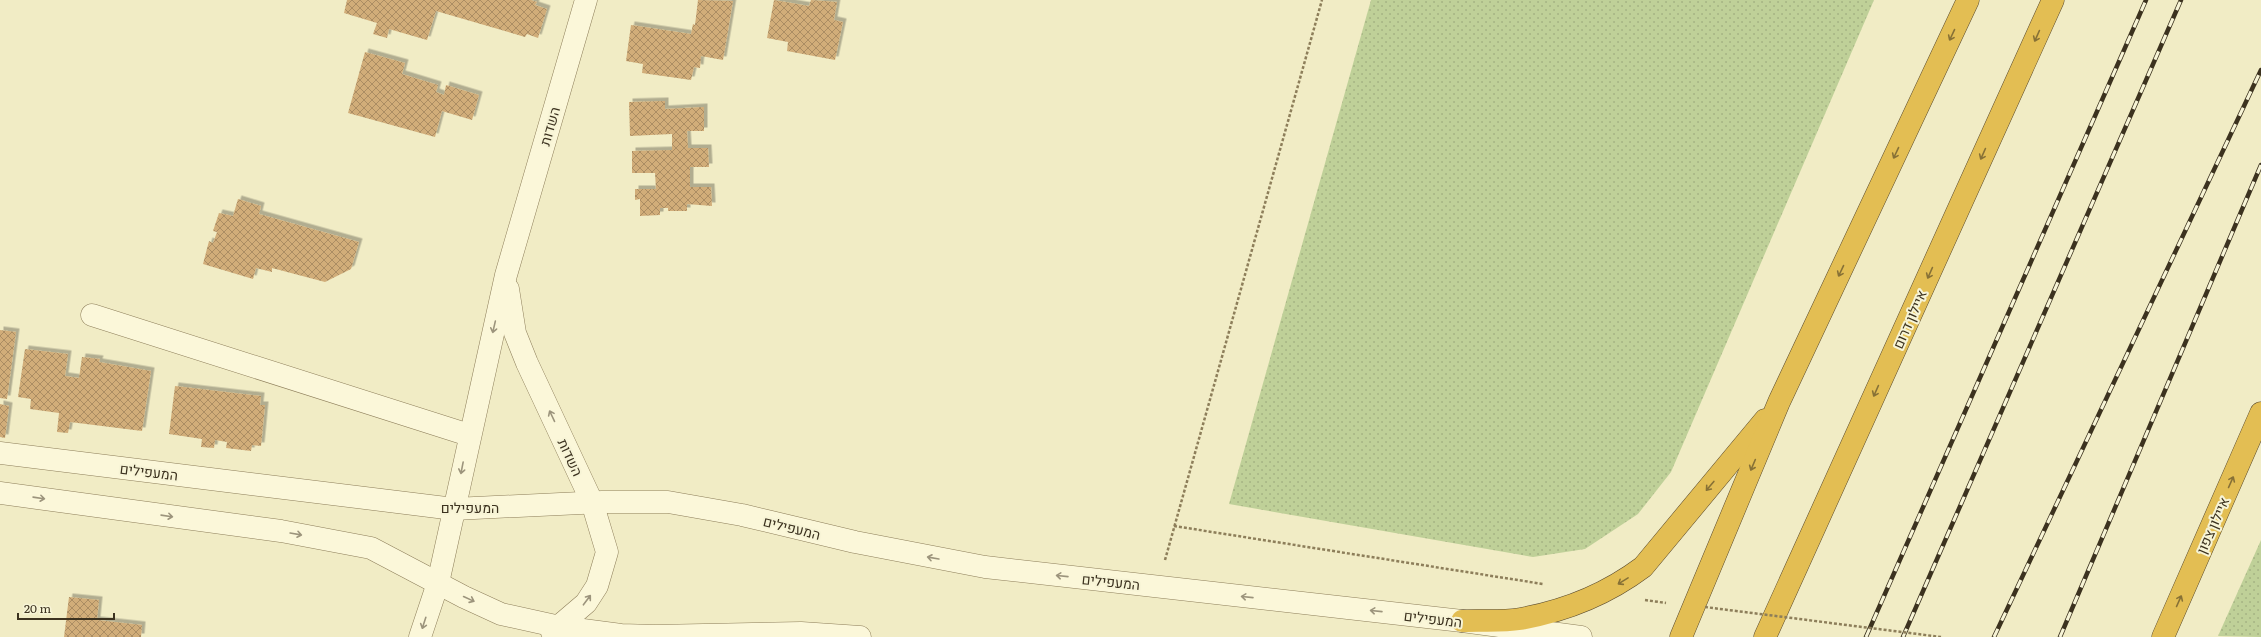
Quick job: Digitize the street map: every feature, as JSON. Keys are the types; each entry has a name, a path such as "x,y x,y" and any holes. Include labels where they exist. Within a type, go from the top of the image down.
{"highway":[{"path":"1681,637 1699,607 1780,402 1968,0"},
{"name":"איילון דרום","path":"1765,637 2053,0"},
{"path":"1462,621 1519,619 1560,610 1602,593 1623,582 1643,567 1780,402"},
{"name":"איילון צפון","path":"2163,637 2261,413"}],"street":[{"name":"השדות","path":"420,637 438,583 469,435 506,276 586,0"},
{"name":"השדות","path":"506,276 515,333 527,363 592,502 607,552 597,586 586,603 552,632"},
{"path":"92,315 469,435"},
{"name":"המעפילים","path":"0,453 454,509 592,502 668,502 742,515 855,542 978,566 1462,621 1581,637"},
{"path":"0,493 281,531 371,548 501,614 552,632 655,636 801,633 860,637"}],"path":[{"path":"1157,586 1322,0"},
{"path":"1174,526 1548,584"},
{"path":"1602,593 1699,607 1941,637"}],"green space":[{"path":"1371,0 1874,0 1671,472 1638,514 1585,549 1533,557 1229,504"},
{"path":"2261,540 2261,637 2218,636"}],"building":[{"path":"347,0 531,0 537,2 535,5 547,9 538,38 527,34 525,37 436,11 427,40 389,29 387,38 373,34 377,23 344,13"},
{"path":"698,0 733,1 723,60 701,56 700,68 694,67 691,80 642,73 643,64 626,61 631,25 691,34 693,24 695,25"},
{"path":"774,0 809,6 811,0 837,2 834,20 843,22 835,60 787,51 788,42 767,38"},
{"path":"365,52 405,63 402,74 438,85 436,92 444,95 446,85 479,95 472,120 442,111 435,137 348,113"},
{"path":"665,101 665,109 704,107 704,131 687,131 688,148 708,148 709,167 690,167 690,187 711,187 712,206 687,204 687,211 668,211 668,208 660,208 660,215 640,216 640,199 635,200 635,189 656,189 655,173 632,173 632,151 672,150 672,134 630,136 629,102"},
{"path":"238,199 261,206 259,214 359,242 351,269 325,282 272,268 272,272 256,268 253,279 203,264 209,241 213,243 217,232 213,231 219,213 233,216"},
{"path":"0,330 16,332 7,399 0,398"},
{"path":"25,349 68,354 65,376 79,378 82,357 100,359 99,362 151,371 142,431 70,422 68,433 57,432 59,413 30,409 31,399 18,397"},
{"path":"175,386 261,396 260,405 265,405 261,446 252,445 251,451 226,448 227,442 215,440 214,448 201,447 202,439 169,434"},
{"path":"0,404 9,406 5,438 0,437"},
{"path":"69,597 99,600 97,620 142,625 141,637 64,637"}],"railway":[{"path":"1866,637 2146,0"},
{"path":"1903,637 2181,0"},
{"path":"1994,637 2261,70"},
{"path":"2060,637 2261,165"}]}
